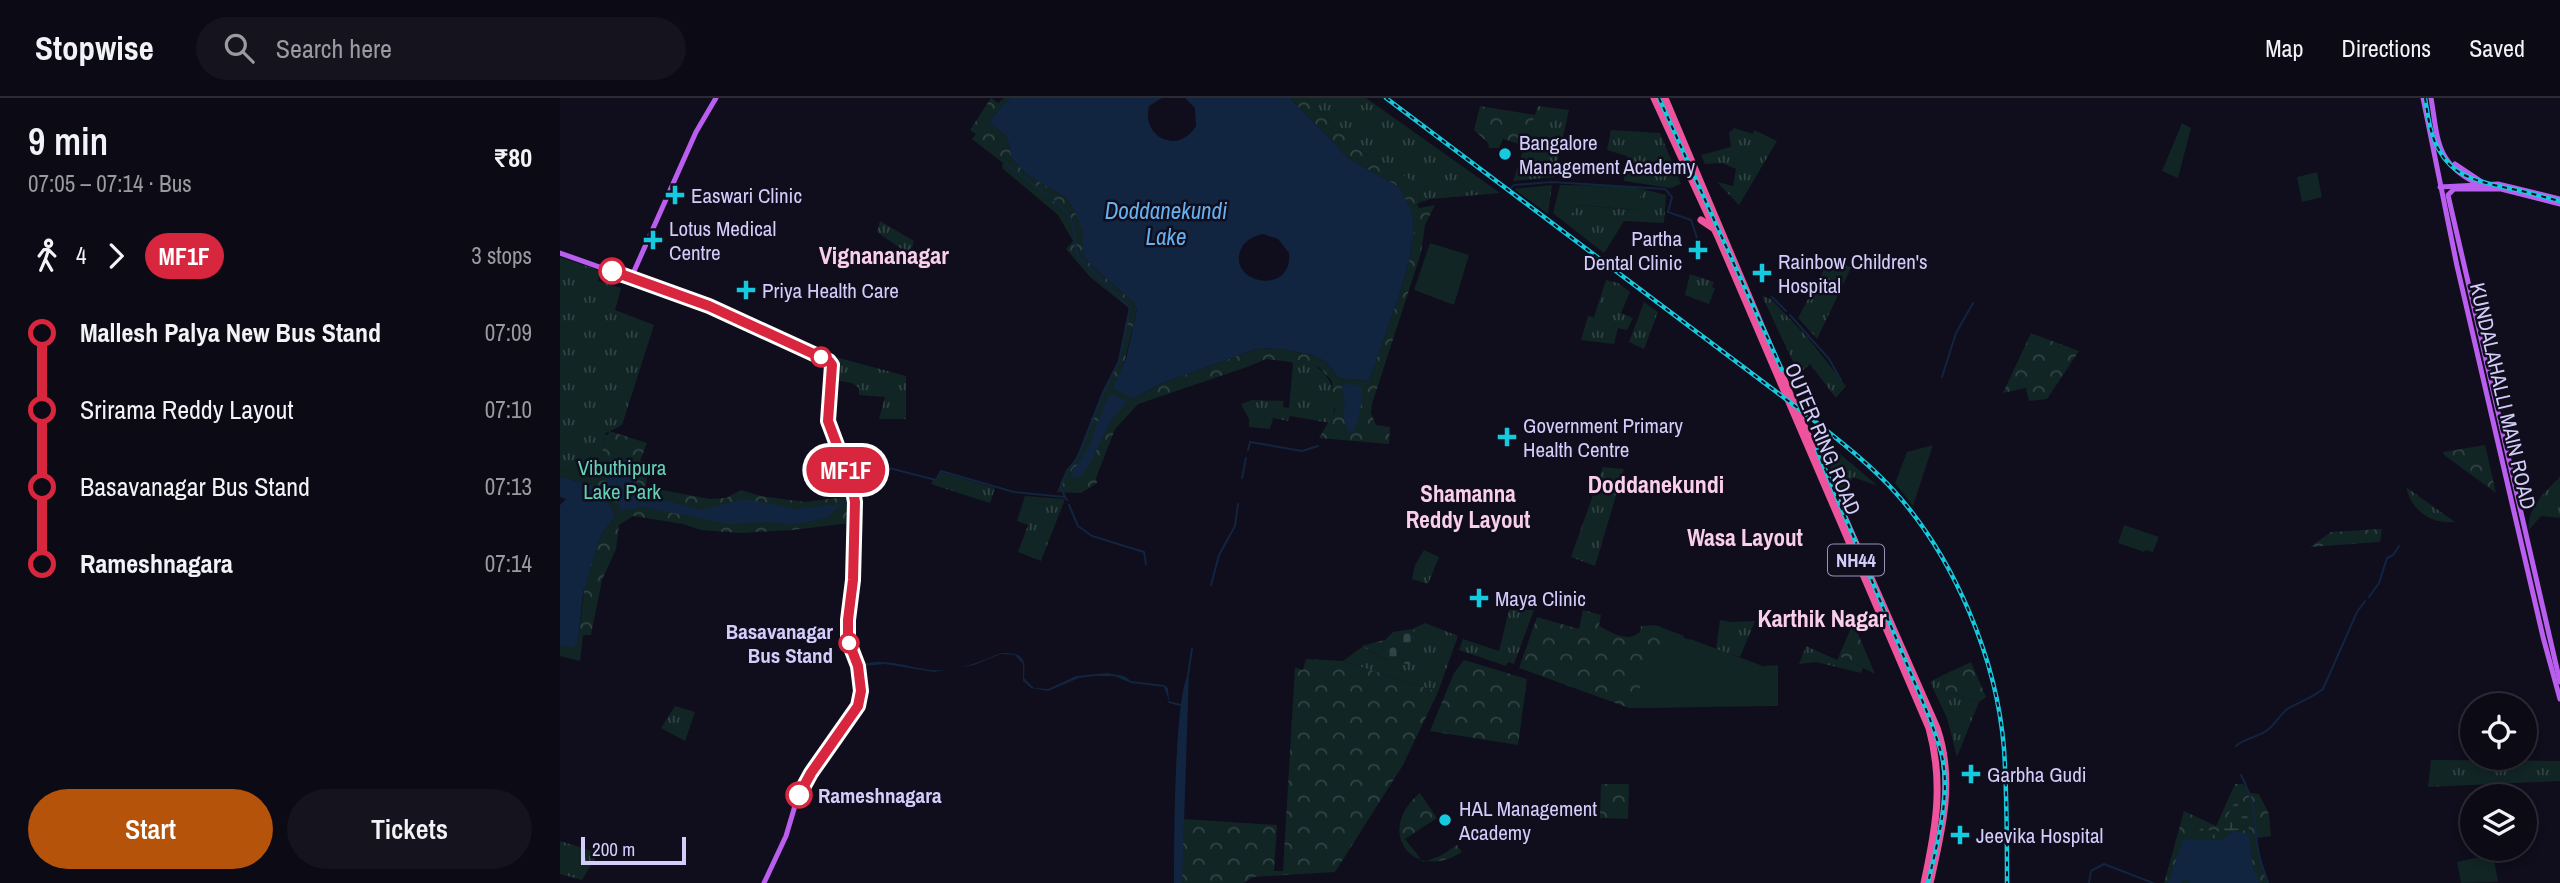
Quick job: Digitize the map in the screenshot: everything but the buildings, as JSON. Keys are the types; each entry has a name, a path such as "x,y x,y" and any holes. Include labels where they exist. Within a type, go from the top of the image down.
{"highway":[{"name":"OUTER RING ROAD","path":"1654,98 1938,746"},
{"name":"OUTER RING ROAD","path":"1665,98 1752,293 1790,394 1900,632 1931,714 1942,771 1944,815 1930,883"},
{"path":"1701,220 1713,228"},
{"path":"1749,277 1752,293"},
{"path":"1931,714 1942,717"},
{"name":"OUTER RING ROAD","path":"1924,883 1942,771"}],"main road":[{"path":"631,278 696,132 716,98"},
{"name":"KUNDALAHALLI MAIN ROAD","path":"2423,98 2440,187 2543,637 2560,699"},
{"path":"2431,98 2443,166 2436,167"},
{"path":"2441,151 2447,162 2462,176 2482,184"},
{"path":"2440,187 2482,184 2520,188 2560,202"},
{"name":"KUNDALAHALLI MAIN ROAD","path":"2468,302 2448,195 2454,189 2492,189 2560,202"},
{"path":"560,253 709,306 829,361 832,365 828,421 852,485 855,502 848,640 858,666 861,691 858,706 811,773 799,795 786,836 764,883"},
{"name":"KUNDALAHALLI MAIN ROAD","path":"2517,515 2560,682"}],"green space":[{"path":"991,98 998,103 1004,98 1011,98 989,122 1007,137 1012,158 1025,173 1064,197 1072,206 1084,231 1082,250 1087,261 1134,303 1137,309 1123,368 1132,399 1160,384 1259,348 1313,355 1326,362 1339,378 1369,381 1410,256 1414,233 1412,212 1399,187 1348,158 1290,98 1306,98 1360,150 1414,182 1421,202 1417,204 1419,208 1435,205 1425,225 1421,253 1372,404 1371,413 1376,425 1390,427 1389,444 1319,438 1335,411 1332,381 1320,368 1299,360 1291,362 1266,359 1138,404 1115,429 1096,478 1097,483 1081,493 1057,492 1066,470 1076,458 1103,390 1118,361 1129,308 1090,277 1066,249 1073,241 1058,215 1002,168 1003,163 972,139 976,134 970,130"},
{"path":"1306,98 1366,98 1500,193 1421,202 1414,182 1360,150"},
{"path":"1480,106 1535,115 1525,146 1503,139 1499,148 1489,148 1488,143 1474,130"},
{"path":"1538,106 1569,110 1554,177 1513,181"},
{"path":"2182,123 2191,128 2178,178 2162,171"},
{"path":"1734,128 1753,134 1754,130 1777,141 1739,205 1717,182 1733,186 1736,169 1722,163 1705,164 1701,155 1731,147 1729,133"},
{"path":"1611,130 1660,133 1681,184 1670,188 1624,181 1627,156 1607,150"},
{"path":"2317,172 2322,197 2302,202 2297,177"},
{"path":"1552,185 1548,214 1514,189"},
{"path":"1560,185 1642,189 1637,210 1577,205 1573,213 1554,209"},
{"path":"1642,189 1666,195 1664,223 1624,221 1604,253 1553,213 1554,209 1573,212 1577,205 1636,210"},
{"path":"880,221 914,241 910,255 877,232"},
{"path":"1430,243 1469,255 1454,305 1414,290"},
{"path":"1831,256 1851,268 1817,339 1798,318"},
{"path":"560,257 601,271 598,281 621,288 615,310 654,325 622,425 604,434 600,480 560,470"},
{"path":"1690,274 1714,282 1712,287 1715,288 1709,304 1685,295"},
{"path":"1606,280 1618,283 1630,292 1621,313 1633,318 1627,330 1618,328 1614,344 1581,340 1588,316 1594,317"},
{"path":"1762,296 1771,299 1808,338 1846,386 1836,398 1810,364 1799,374"},
{"path":"1644,302 1658,312 1644,349 1629,342"},
{"path":"2031,333 2079,351 2047,399 2029,401 2026,388 2003,393"},
{"path":"832,356 906,376 906,419 879,419 885,397 859,395 859,388 852,383 834,380 835,364"},
{"path":"1295,360 1316,367 1330,381 1335,401 1330,423 1290,416 1288,421 1273,418 1270,429 1249,427 1249,419 1241,404 1252,400 1284,401 1283,407 1289,408 1291,362"},
{"name":"Vibuthipura Lake Park","path":"609,431 647,443 640,461 648,462 646,487 710,499 726,498 741,490 761,496 805,502 844,497 849,499 851,523 740,533 701,530 683,524 633,516 619,525 616,549 602,580 591,635 583,635 580,661 560,656 560,645 570,647 578,641 585,582 601,535 616,515 597,486 560,477 560,470 600,479 604,434 608,435"},
{"path":"1813,431 1878,486 1853,477 1843,495"},
{"path":"1933,445 1913,506 1895,483 1907,452"},
{"path":"2485,445 2496,493 2443,452"},
{"path":"1603,467 1624,469 1595,566 1571,557"},
{"path":"941,472 995,488 990,503 931,484 933,480 937,481"},
{"path":"2560,477 2560,518 2541,516 2529,530 2534,507"},
{"path":"2406,487 2455,522 2438,521 2423,514 2413,503"},
{"path":"1025,496 1065,499 1041,561 1018,552 1028,525 1017,521"},
{"path":"2124,525 2159,537 2153,552 2144,552 2118,543"},
{"path":"2382,529 2380,542 2310,547 2331,532"},
{"path":"1424,550 1439,557 1428,584 1412,579 1415,565"},
{"path":"1509,610 1534,610 1514,664 1508,662 1506,666 1459,650 1463,639 1499,651"},
{"path":"1583,610 1601,615 1599,626 1619,636 1630,637 1640,632 1641,626 1655,625 1684,636 1684,640 1721,651 1703,707 1629,708 1519,668 1537,617 1579,629"},
{"path":"1720,620 1755,621 1740,657 1716,650"},
{"path":"1425,623 1458,636 1438,692 1343,661 1362,647 1387,660 1419,643 1412,629"},
{"path":"1851,628 1856,629 1875,674 1839,656"},
{"path":"1412,629 1419,643 1412,665 1387,660 1361,646 1385,640 1393,632"},
{"path":"1668,635 1693,640 1763,666 1778,665 1778,706 1629,708"},
{"path":"1806,646 1837,660 1839,656 1863,668 1861,673 1816,662 1799,664"},
{"path":"1306,659 1343,661 1438,692 1403,765 1335,872 1253,877 1244,883 1181,883 1184,819 1277,825 1274,871 1283,871 1295,667 1303,670"},
{"path":"1464,660 1527,679 1518,745 1430,731 1454,673"},
{"path":"1971,662 1986,697 1979,702 1946,691 1941,676"},
{"path":"1941,676 1946,691 1979,702 1957,757 1947,718 1930,682"},
{"path":"675,706 695,712 685,741 661,728"},
{"path":"2431,760 2460,760 2460,770 2537,770 2537,761 2560,761 2560,781 2428,787"},
{"path":"1601,784 1629,784 1628,819 1600,818"},
{"path":"2235,784 2243,784 2250,793 2259,794 2269,814 2271,836 2257,838 2258,854 2269,883 2164,883 2184,811 2216,826"},
{"path":"2240,792 2247,812 2249,831 2234,830 2219,839 2188,839 2202,828 2220,831"},
{"path":"1420,793 1437,818 1405,839 1420,859 1405,848 1400,837 1400,823 1407,808"},
{"path":"560,841 598,853 582,880 560,874"},
{"path":"1457,845 1462,852 1444,860 1427,861"},
{"path":"2494,861 2498,882 2461,883 2457,862"}],"water":[{"name":"Doddanekundi Lake","path":"1011,98 1162,98 1149,106 1148,117 1156,134 1172,141 1189,135 1196,126 1195,108 1185,98 1290,98 1348,158 1399,187 1412,211 1414,233 1410,256 1369,381 1339,378 1326,362 1313,355 1259,348 1160,384 1132,399 1113,388 1126,359 1137,309 1134,303 1087,261 1082,250 1083,231 1072,206 1064,197 1025,173 1012,158 1007,137 989,122","holes":["1263,234 1278,239 1289,253 1287,267 1281,276 1272,280 1261,280 1251,277 1243,270 1239,261 1241,249 1247,241"]},
{"path":"1343,385 1362,387 1362,393 1357,421 1353,432 1349,433 1344,420 1341,389"},
{"path":"1110,393 1127,402 1109,424 1084,471 1079,477 1073,477 1071,474 1090,445"},
{"path":"609,459 627,460 637,468 637,486 642,494 701,510 744,499 797,509 841,504 827,518 790,525 771,522 729,524 643,507 622,511 606,484"},
{"path":"560,477 597,486 616,515 601,535 594,556 583,593 578,641 573,648 560,645 560,505 566,499 560,497"},
{"path":"1001,653 1014,654 1022,658 1024,665 1024,678 1034,688 1048,689 1076,676 1107,673 1124,676 1131,681 1164,685 1168,688 1169,701 1164,687 1131,683 1114,676 1079,678 1048,691 1031,688 1023,681 1023,664 1015,655 1001,654 974,665 959,668"},
{"path":"881,662 948,670 934,672 885,664 865,664"},
{"path":"1189,673 1182,883 1174,883 1180,709"},
{"path":"2233,831 2249,834 2253,868 2260,883 2190,883 2185,879 2180,883 2168,883 2183,840 2222,840"}],"waterway":[{"path":"1006,164 1067,213 1073,224 1078,257 1130,308 1119,361 1079,455 1063,480 1061,488 1065,497"},
{"path":"1507,191 1514,185 1552,182 1665,189 1672,197 1668,212 1691,220 1698,241"},
{"path":"1772,297 1786,311"},
{"path":"1942,377 1956,333 1973,303"},
{"path":"1790,315 1829,359 1841,380"},
{"path":"1248,450 1250,442 1302,451 1318,446"},
{"path":"1242,478 1246,458"},
{"path":"861,482 865,469 875,471 877,465 936,480 941,471 1014,492 1065,497 1067,500"},
{"path":"841,504 851,492"},
{"path":"1211,585 1219,555 1235,526 1238,504"},
{"path":"1069,505 1078,526 1092,536 1144,552 1146,564"},
{"path":"2369,597 2379,583 2387,558 2393,555 2399,546"},
{"path":"2236,746 2266,731 2286,710 2323,689 2357,612 2365,601"},
{"path":"1188,675 1192,649"},
{"path":"1169,702 1180,705"},
{"path":"2241,775 2252,803 2260,858"},
{"path":"2260,859 2268,883"},
{"path":"2089,883 2091,871 2104,864 2153,883"}],"railway":[{"path":"1386,98 1807,415 1874,471 1917,519 1954,579 1982,646 1992,681 2004,749 2007,883"},
{"path":"1659,98 1782,370"},
{"path":"2425,98 2433,138 2452,166 2478,180 2560,201"},
{"path":"1817,450 1930,719 1942,756 1944,804 1928,883"}],"bus line":[{"name":"MF1F","path":"612,271 709,306 794,344 832,365 827,405 828,421 852,485 855,502 848,640 858,666 861,691 858,706 811,773 799,795"}],"place":[{"name":"Bangalore Management Academy","path":"1505,154"},
{"name":"Easwari Clinic","path":"675,195"},
{"name":"Lotus Medical Centre","path":"653,240"},
{"name":"Partha Dental Clinic","path":"1698,250"},
{"name":"Rainbow Children's Hospital","path":"1762,273"},
{"name":"Priya Health Care","path":"746,290"},
{"name":"Government Primary Health Centre","path":"1507,437"},
{"name":"Maya Clinic","path":"1479,598"},
{"name":"Basavanagar Bus Stand","path":"849,643"},
{"name":"Garbha Gudi","path":"1971,774"},
{"name":"Rameshnagara","path":"799,795"},
{"name":"HAL Management Academy","path":"1445,820"},
{"name":"Jeevika Hospital","path":"1960,835"}],"district":[{"name":"Vignananagar","path":"884,255"},
{"name":"Doddanekundi","path":"1656,484"},
{"name":"Shamanna Reddy Layout","path":"1468,506"},
{"name":"Wasa Layout","path":"1745,537"},
{"name":"Karthik Nagar","path":"1822,618"}]}
